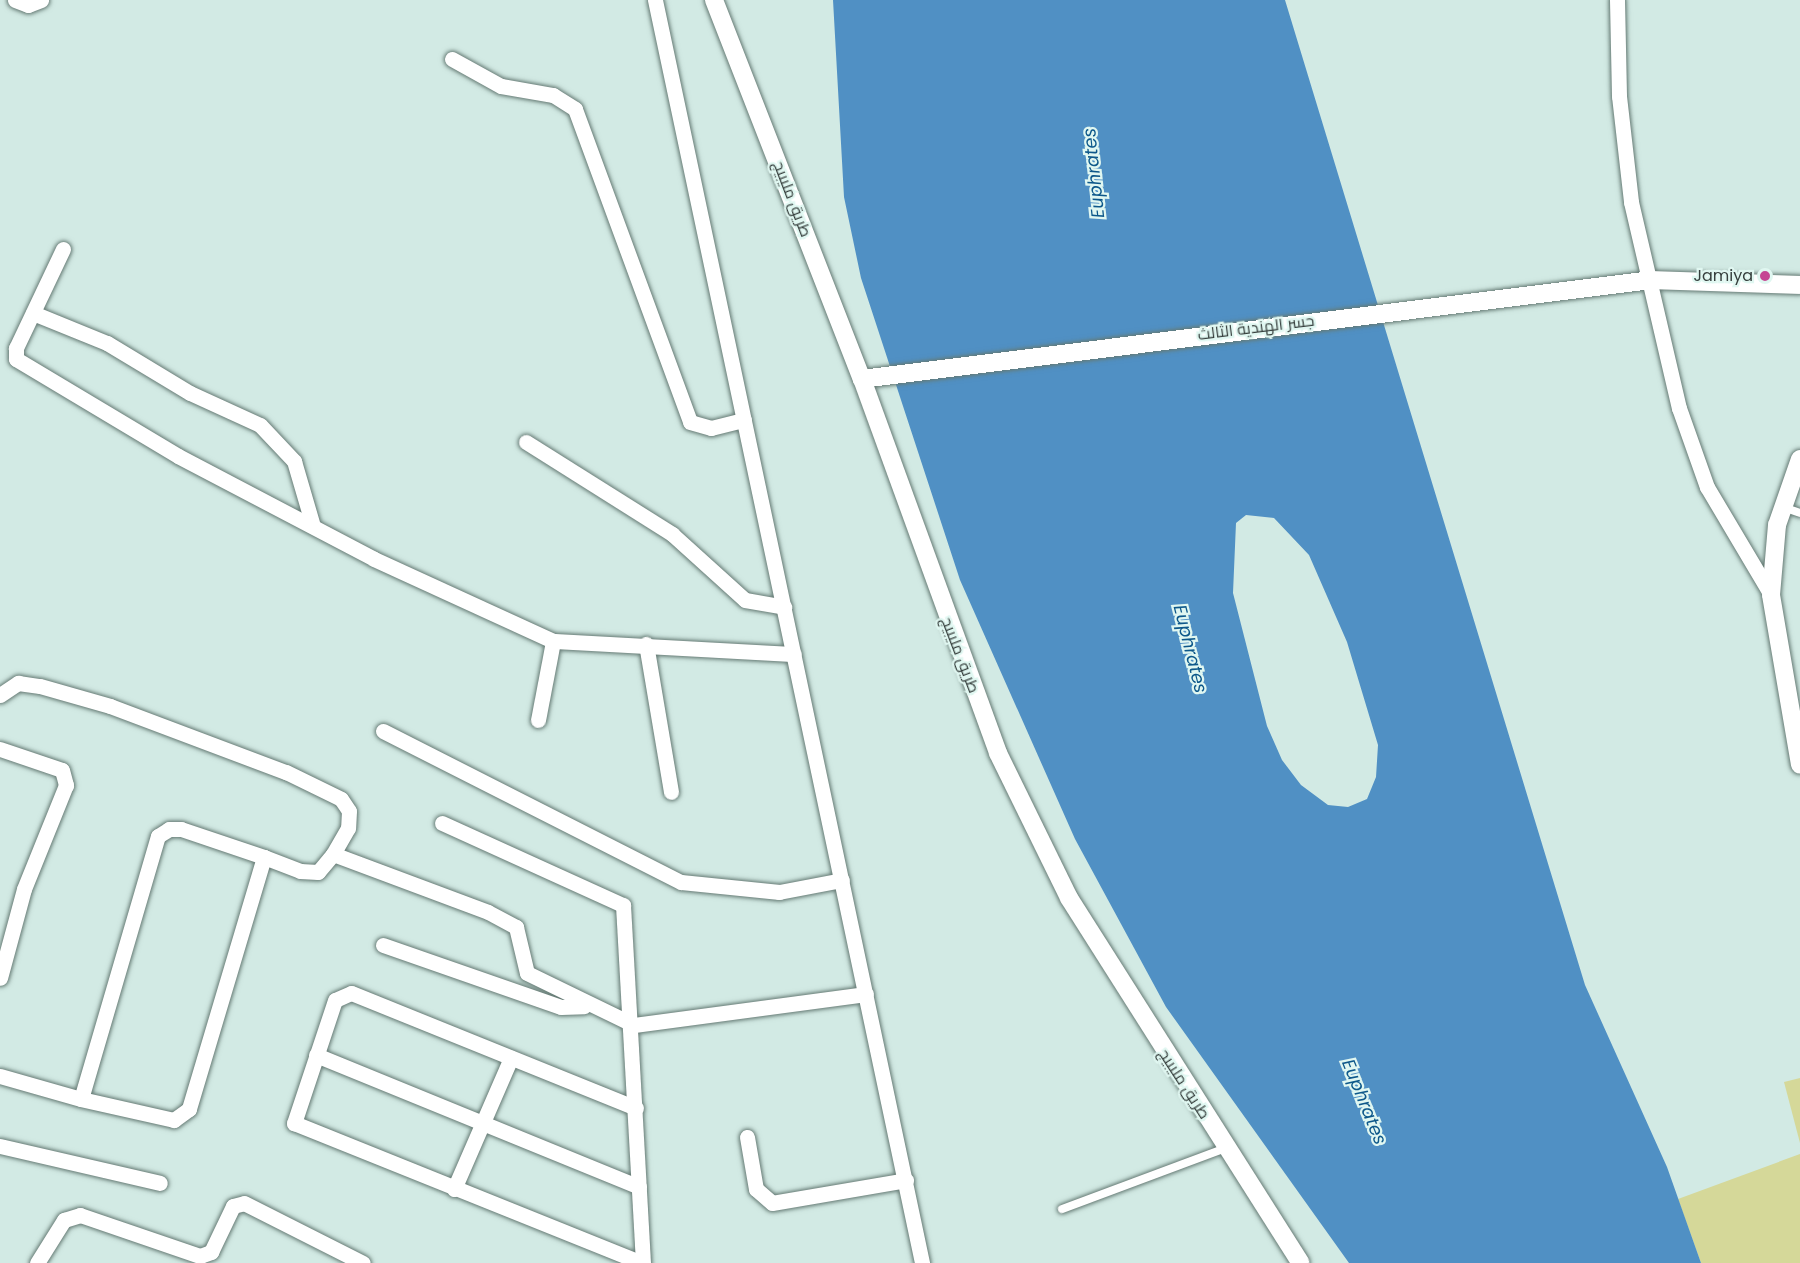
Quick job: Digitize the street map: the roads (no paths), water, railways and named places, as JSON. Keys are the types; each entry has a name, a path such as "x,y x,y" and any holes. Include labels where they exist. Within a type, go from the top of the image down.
{"street":[{"path":"15,0 28,5 41,0"},
{"path":"655,0 906,1180 921,1263"},
{"name":"طريق مليبيج","path":"714,0 862,379 998,753 1069,898 1301,1263"},
{"path":"1617,0 1624,149 1651,280 1691,448 1726,524 1771,595 1800,765"},
{"path":"452,59 501,86 553,95 575,109 690,422 711,428 744,420"},
{"path":"63,249 16,348 22,367 313,526 553,641 646,644 794,654"},
{"name":"جسر الهندية الثالث","path":"862,379 1536,292 1651,280 1800,285"},
{"path":"33,314 107,343 190,393 260,425 294,461 313,526"},
{"path":"526,442 672,534 745,600 784,607"},
{"path":"1771,595 1792,510 1800,459"},
{"path":"538,720 553,641"},
{"path":"646,644 671,792"},
{"path":"0,693 18,683 40,686 110,706 286,772 341,799 349,811 348,828 333,854 318,872 300,871 181,829 158,836 81,1099"},
{"path":"383,731 681,882 779,892 842,880"},
{"path":"0,749 62,770 66,785 24,889 0,978"},
{"path":"442,823 623,905 634,1025 642,1263 300,1128 296,1113 335,1000 351,993 636,1108"},
{"path":"333,854 516,927 527,973 587,1006 634,1025 866,994"},
{"path":"0,1076 81,1099 174,1120 189,1109 264,857"},
{"path":"383,945 561,1007 587,1006"},
{"path":"316,1055 483,1121 639,1188"},
{"path":"454,1189 511,1058"},
{"path":"747,1137 756,1189 772,1203 906,1180"},
{"path":"0,1146 160,1183"},
{"path":"37,1263 64,1220 80,1215 200,1256 212,1252 233,1206 244,1203 363,1263"}],"lane":[{"path":"1062,1209 1226,1148"}],"water":[{"name":"Euphrates","path":"833,0 1285,0 1585,985 1667,1167 1701,1263 1349,1263 1166,1007 1075,839 960,580 861,278 844,197","holes":["1246,515 1274,518 1309,555 1347,642 1378,745 1376,777 1367,799 1348,807 1328,805 1301,785 1282,760 1267,726 1233,593 1236,523"]}],"place":[{"name":"Jamiya","path":"1765,276"}]}
